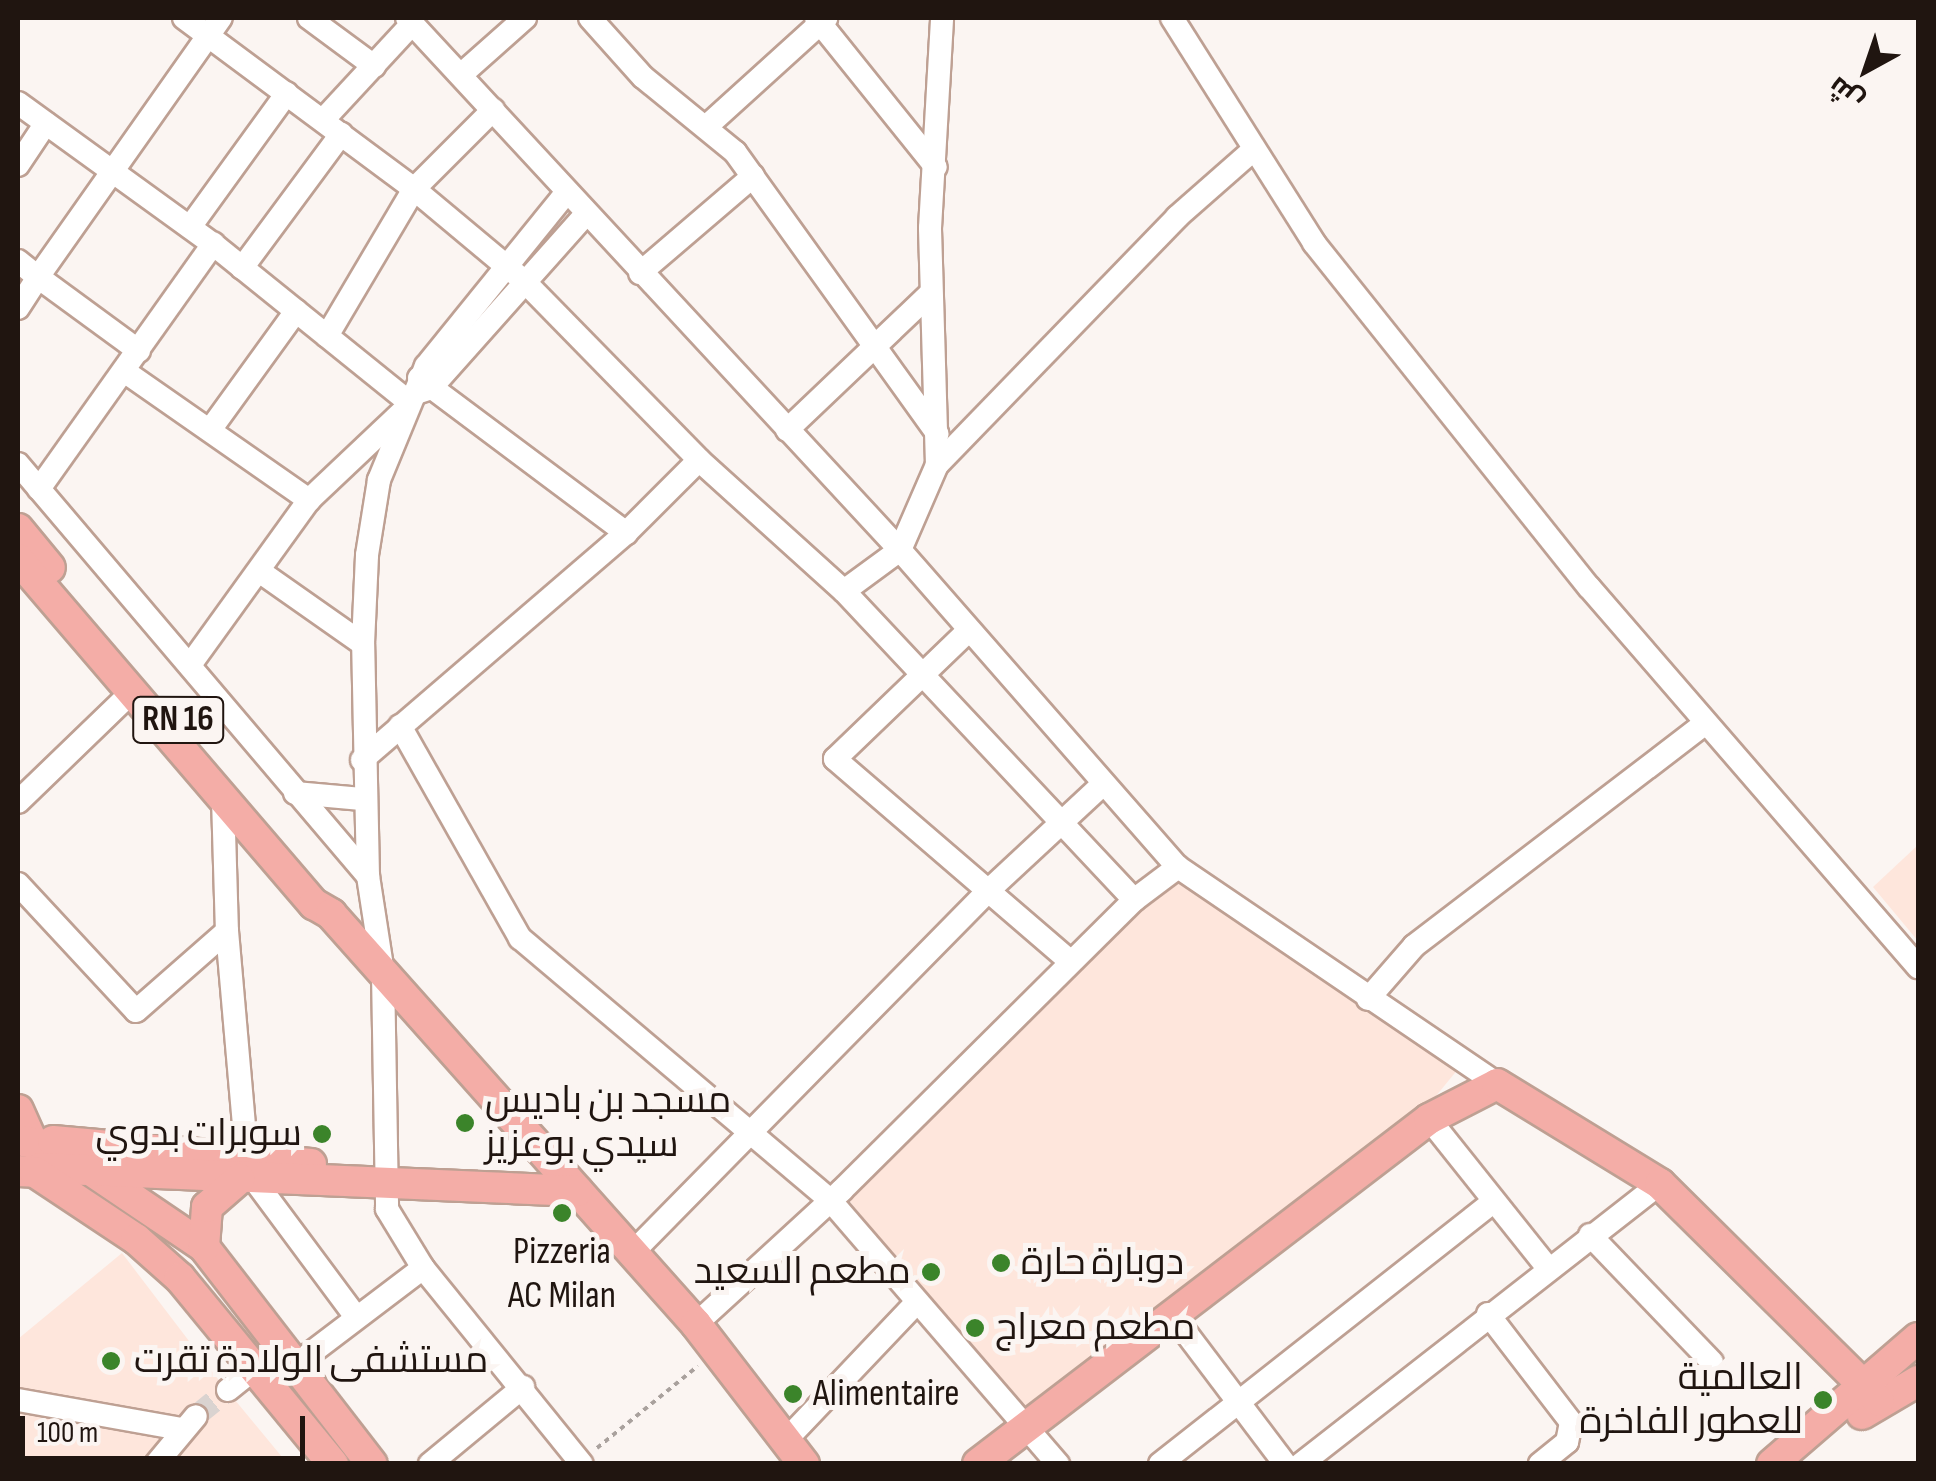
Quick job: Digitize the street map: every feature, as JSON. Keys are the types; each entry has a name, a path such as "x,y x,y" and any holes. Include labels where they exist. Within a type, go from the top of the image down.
{"main road":[{"name":"RN 16","path":"18,530 326,895 335,918"},
{"name":"RN 16","path":"18,559 314,904 335,918 696,1324 796,1451"},
{"path":"978,1464 1174,1318 1429,1119 1497,1084 1660,1184 1897,1391"},
{"path":"29,1147 247,1173"},
{"path":"29,1147 99,1172 204,1247 372,1464"},
{"path":"29,1147 180,1278 333,1464"},
{"path":"99,1172 382,1178 578,1191"},
{"path":"204,1247 206,1207 247,1173"},
{"path":"1796,1464 1897,1391 1918,1338"},
{"path":"1772,1464 1897,1391"}],"street":[{"path":"184,18 214,26 287,93 414,188 524,280 698,460 844,591 1134,900"},
{"path":"310,18 374,66"},
{"path":"463,73 525,18"},
{"path":"590,18 643,77 707,126 753,176 938,434"},
{"path":"937,465 931,293 942,18"},
{"path":"1172,18 1252,152 1327,259 1706,723 1918,967"},
{"path":"707,126 820,19 936,167"},
{"path":"242,268 332,126 410,20 463,73 585,215 900,550 1101,786 1178,867 1497,1084"},
{"path":"18,308 110,170 214,26"},
{"path":"190,227 287,93"},
{"path":"18,102 213,244 328,336 626,533"},
{"path":"328,336 414,188 493,110"},
{"path":"18,165 46,123"},
{"path":"844,591 900,550 937,465 1177,217 1252,152"},
{"path":"640,273 753,176"},
{"path":"566,192 503,263 415,394 372,511 363,644 362,799 382,973 382,1178 386,1209 423,1268 581,1462"},
{"path":"190,664 309,500 585,215"},
{"path":"39,489 213,244"},
{"path":"18,261 139,351"},
{"path":"787,430 931,293"},
{"path":"210,430 296,311"},
{"path":"124,371 309,500"},
{"path":"362,760 626,533 698,460"},
{"path":"18,464 190,664 370,886"},
{"path":"258,571 363,644"},
{"path":"967,632 920,672 835,758 1071,962"},
{"path":"18,802 134,690"},
{"path":"1368,999 1414,946 1706,723"},
{"path":"400,726 520,938 754,1130 830,1200 1058,1464"},
{"path":"633,1252 988,891 1101,786"},
{"path":"295,793 362,799"},
{"path":"223,798 227,931 247,1173 356,1317"},
{"path":"696,1324 830,1200 1134,900 1178,867"},
{"path":"18,884 136,1011 227,931"},
{"path":"335,918 370,886"},
{"path":"1429,1119 1548,1268"},
{"path":"1301,1464 1590,1234 1660,1184"},
{"path":"1160,1464 1494,1202"},
{"path":"1590,1234 1712,1362"},
{"path":"228,1390 297,1367 423,1268"},
{"path":"796,1451 916,1303"},
{"path":"1488,1314 1571,1422 1567,1442 1540,1464"},
{"path":"1174,1318 1285,1464"},
{"path":"430,1464 523,1387"},
{"path":"18,1400 188,1422 156,1464"}],"path":[{"path":"581,1462 718,1351"}],"shaded area":[{"path":"1918,845 1918,941 1873,887"},
{"path":"1186,875 1463,1063 1436,1096 1019,1411 843,1193 1124,913"},
{"name":"مستشفى الولادة تقرت","path":"122,1253 287,1463 18,1464 18,1339"}],"tunnel":[{"path":"196,1416 228,1390"}],"place":[{"name":"مسجد بن باديس سيدي بوعزيز","path":"465,1123"},
{"name":"سوبرات بدوي","path":"322,1134"},
{"name":"Pizzeria AC Milan","path":"562,1213"},
{"name":"دوبارة حارة","path":"1001,1263"},
{"name":"مطعم السعيد","path":"931,1272"},
{"name":"مطعم معراج","path":"975,1328"},
{"name":"مستشفى الولادة تقرت","path":"111,1361"},
{"name":"Alimentaire","path":"793,1394"},
{"name":"العالمية للعطور الفاخرة","path":"1823,1400"}]}
